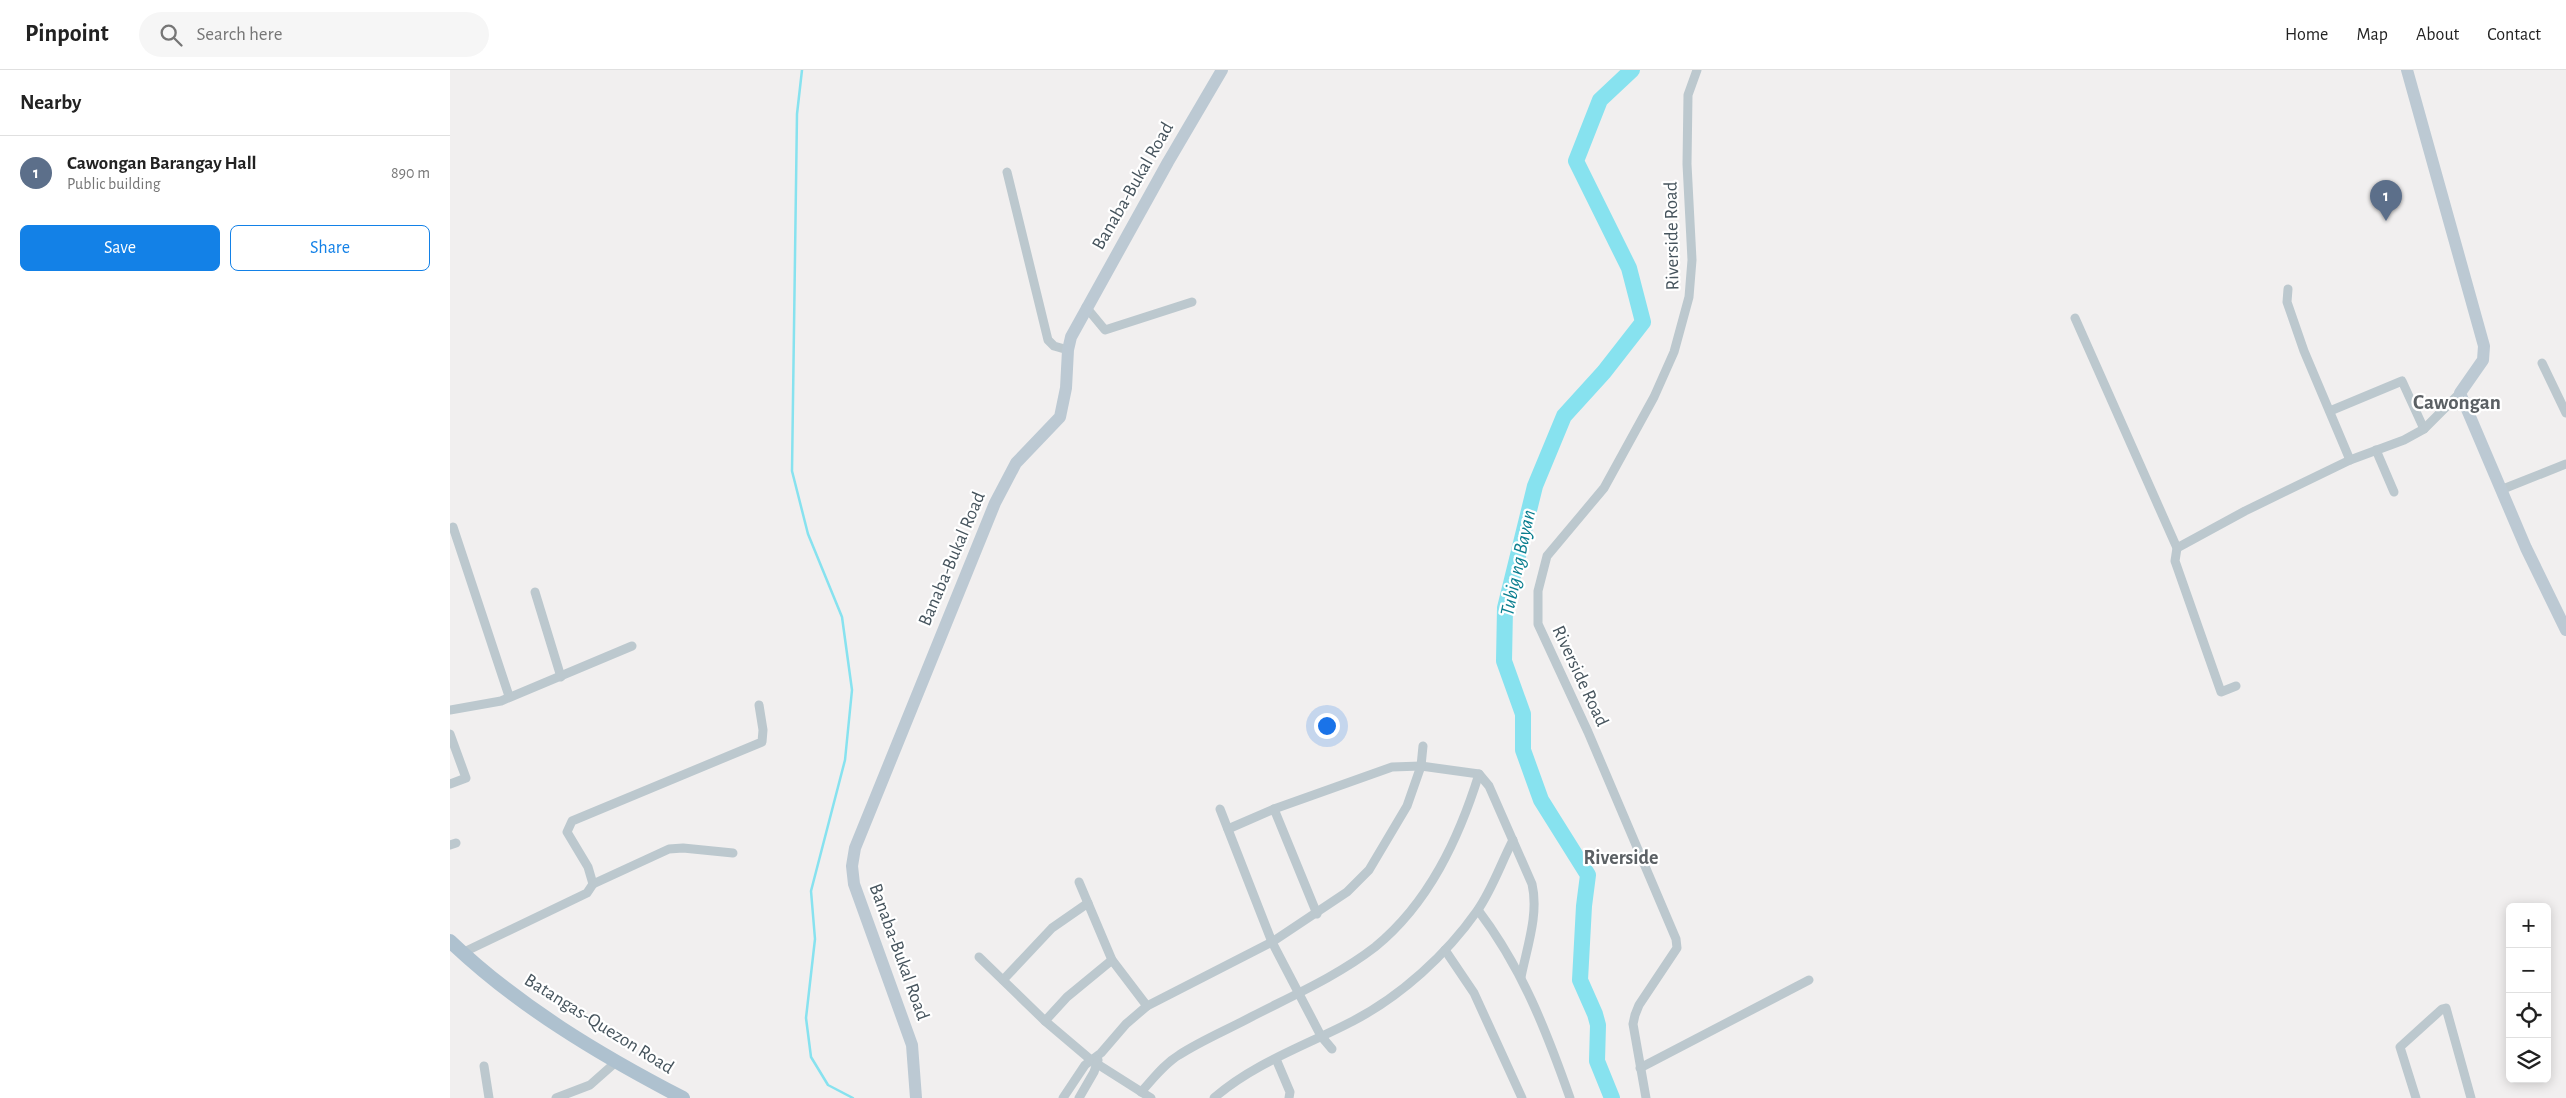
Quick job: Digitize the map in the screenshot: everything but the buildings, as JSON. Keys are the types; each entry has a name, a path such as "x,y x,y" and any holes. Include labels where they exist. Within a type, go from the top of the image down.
{"main road":[{"name":"Batangas-Quezon Road","path":"450,941 462,953 532,1009 616,1062 683,1098"}],"street":[{"name":"Banaba-Bukal Road","path":"916,1098 912,1045 854,884 852,866 855,848 995,503 1016,463 1060,417 1066,388 1068,350 1071,337 1086,307 1222,70"},
{"name":"Riverside Road","path":"1646,1098 1633,1024 1638,1005 1678,948 1676,939 1588,732 1538,624 1538,591 1547,556 1604,488 1654,397 1674,352 1689,297 1692,260 1687,164 1688,95 1697,70"},
{"path":"2177,548 2245,511 2350,460 2424,429 2460,393 2482,360 2484,346 2407,70"},
{"path":"1007,172 1048,340 1054,346 1068,350"},
{"path":"2288,289 2287,302 2304,351 2350,460"},
{"path":"1086,307 1105,330 1192,302"},
{"path":"2075,318 2177,548 2175,561 2221,692 2236,686"},
{"path":"2542,363 2566,413"},
{"path":"2330,411 2402,381 2424,429"},
{"path":"2460,393 2503,489 2526,548 2566,630"},
{"path":"2376,450 2394,492"},
{"path":"2503,489 2566,464"},
{"path":"453,528 509,696"},
{"path":"535,592 561,677"},
{"path":"450,710 501,701 509,696 561,677 632,646"},
{"path":"593,884 588,867 567,832 572,821 762,742 764,730 759,705"},
{"path":"450,734 466,778 450,784"},
{"path":"1073,1086 1080,1095 1094,1062 1126,1024 1147,1006 1272,942 1317,914 1347,892 1369,870 1407,806 1420,766 1423,746"},
{"path":"1228,829 1274,809 1392,767 1420,766 1479,774 1489,786 1532,884 1535,896 1534,918 1522,977"},
{"path":"1141,1092 1178,1055 1297,994 1375,946 1402,920 1451,851 1467,812 1479,774"},
{"path":"1220,808 1272,942 1297,994 1321,1036 1332,1049"},
{"path":"1274,809 1317,914"},
{"path":"1214,1098 1247,1075 1355,1020 1401,990 1445,950 1478,910 1513,840"},
{"path":"462,953 586,893 593,884 669,849 683,848 733,853"},
{"path":"1080,882 1112,960 1147,1006"},
{"path":"1002,980 1052,928 1088,903"},
{"path":"1478,910 1497,934 1522,977 1542,1019 1570,1098"},
{"path":"1445,950 1474,993 1522,1098"},
{"path":"980,957 1045,1021 1094,1062 1151,1098"},
{"path":"1045,1021 1074,990 1112,960"},
{"path":"1640,1068 1809,980"},
{"path":"2416,1098 2400,1047 2442,1009 2446,1008 2471,1098"},
{"path":"1276,1059 1290,1092 1289,1098"},
{"path":"556,1098 566,1096 590,1085 616,1062"},
{"path":"1063,1098 1073,1086 1082,1069 1094,1062"},
{"path":"484,1066 489,1098"}],"waterway":[{"path":"802,70 797,114 792,471 808,534 842,617 852,690 845,760 811,891 815,939 806,1018 811,1057 828,1085 853,1098"},
{"name":"Tubig ng Bayan","path":"1612,1098 1597,1061 1598,1025 1580,980 1584,906 1588,875 1541,800 1523,750 1523,714 1504,661 1505,608 1535,486 1564,416 1604,372 1643,322 1629,268 1576,161 1600,100 1632,70"}],"place":[{"name":"Cawongan Barangay Hall","path":"2386,221"}],"district":[{"name":"Cawongan","path":"2457,402"},
{"name":"Riverside","path":"1621,858"}]}
